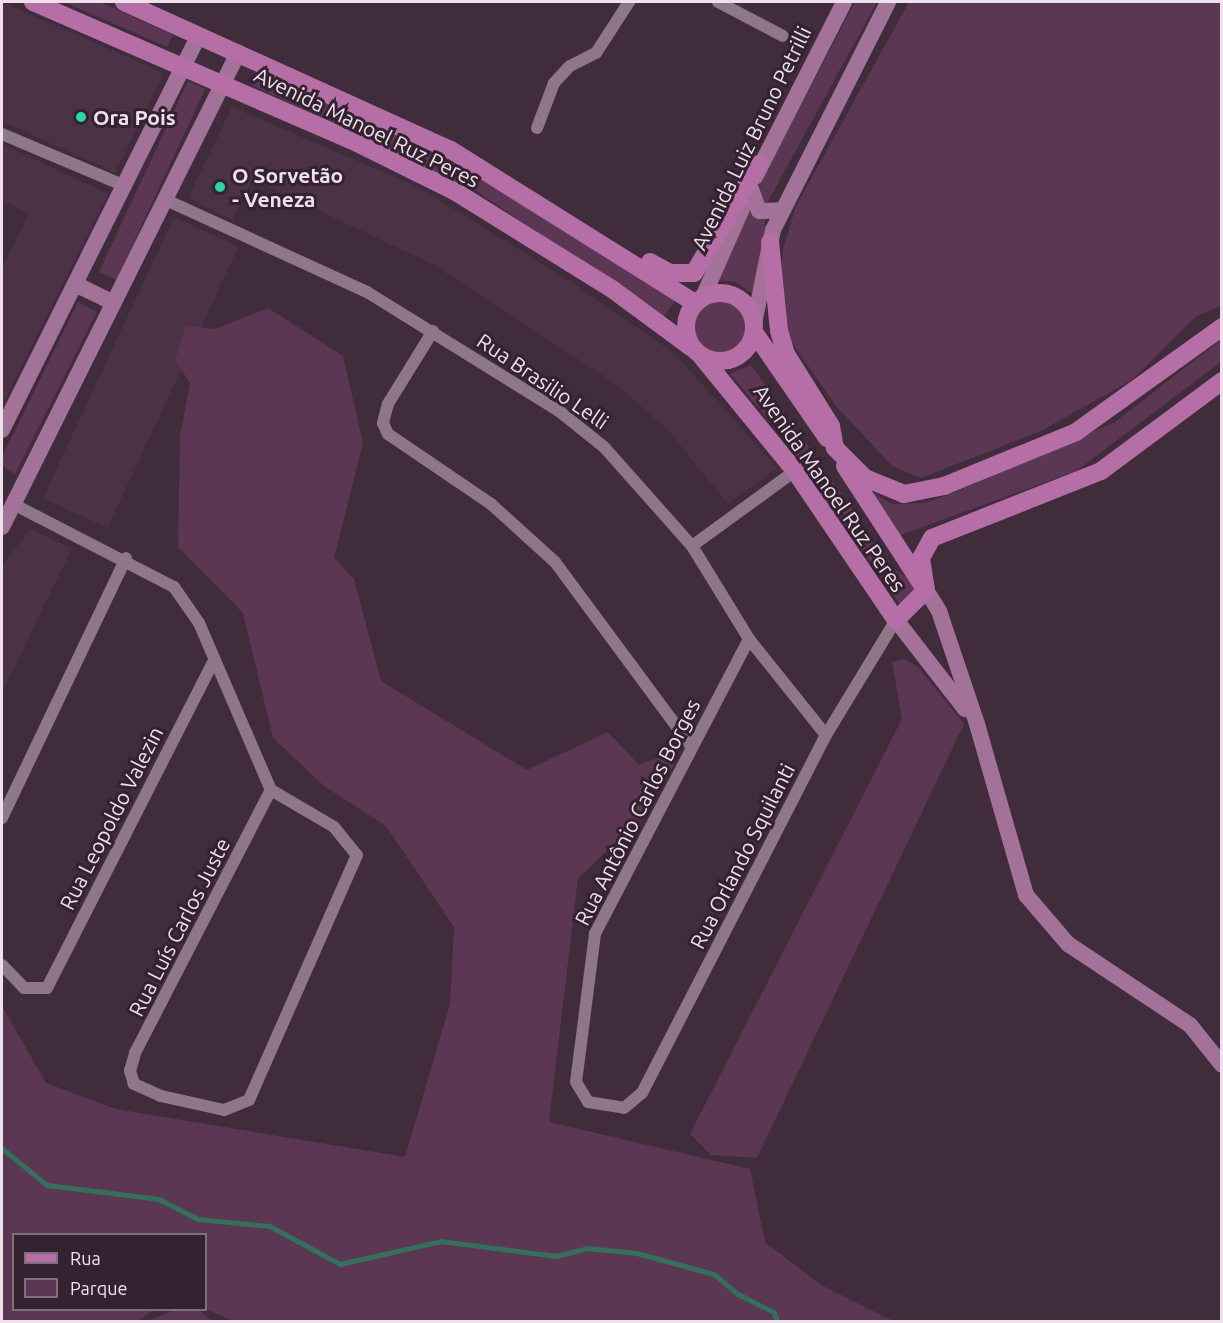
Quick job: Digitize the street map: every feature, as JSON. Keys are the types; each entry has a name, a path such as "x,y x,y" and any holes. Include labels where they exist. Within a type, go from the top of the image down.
{"main road":[{"name":"Avenida Manoel Ruz Peres","path":"33,2 223,84 456,192 612,289 697,352 795,471 896,620"},
{"name":"Avenida Manoel Ruz Peres","path":"124,2 451,150 562,221 699,300"},
{"path":"145,2 419,121 451,150"},
{"name":"Avenida Luiz Bruno Petrilli","path":"699,300 751,189 759,164 844,2"},
{"path":"754,328 736,297 699,300 686,323 697,352 734,358 748,348 754,328 770,242 782,210 888,2"},
{"path":"2,430 199,35"},
{"path":"2,527 7,501 114,303 238,53"},
{"path":"562,221 585,226 670,273 694,273 759,164"},
{"path":"751,189 759,211 782,210"},
{"path":"770,242 781,339 831,426 835,448"},
{"path":"75,284 114,303"},
{"name":"Avenida Manoel Ruz Peres","path":"754,328 799,404 835,448 877,485 921,494 1076,432 1221,327"},
{"name":"Avenida Manoel Ruz Peres","path":"926,590 921,558 932,538 1101,471 1221,381"},
{"name":"Avenida Manoel Ruz Peres","path":"835,448 863,500 926,590"},
{"path":"977,724 896,620 926,590 939,611 977,724 1015,867 1046,924 1190,1026 1221,1065"}],"street":[{"path":"537,128 554,83 570,66 596,53 629,2"},
{"path":"718,2 783,36"},
{"path":"2,134 125,186"},
{"name":"Rua Brasilio Lelli","path":"166,200 367,292 559,411 604,447 692,546 749,639 826,735"},
{"path":"433,331 391,397 383,423 397,442 491,504 555,562 692,746"},
{"path":"692,546 795,471"},
{"path":"7,501 126,558 174,587 187,602 272,790"},
{"path":"2,818 126,558"},
{"name":"Rua Orlando Squilanti","path":"576,1082 588,1102 624,1108 642,1093 826,735 896,620"},
{"name":"Rua Antônio Carlos Borges","path":"576,1082 595,934 749,639"},
{"name":"Rua Leopoldo Valezin","path":"2,965 21,986 40,991 47,988 214,660"},
{"name":"Rua Luís Carlos Juste","path":"272,790 319,816 354,850 357,861 252,1096 240,1106 224,1110 161,1096 134,1084 130,1071 135,1053 272,790"}],"shaded area":[{"path":"2,2 164,73 115,173 2,121"},
{"path":"232,107 420,188 576,285 675,354 777,468 728,504 667,429 613,382 432,264 252,179 233,220 188,198"},
{"path":"3,144 108,194 2,406 2,268 29,214 2,200"},
{"path":"174,217 238,247 107,528 43,498"},
{"path":"30,528 72,549 2,692 2,567"}],"green space":[{"path":"64,2 100,2 173,35 167,47"},
{"path":"855,2 877,2 766,205 756,190"},
{"path":"909,2 1221,2 1221,306 1195,317 1132,380 1041,431 921,478 892,466 836,406 786,334 780,290 783,249 796,206"},
{"path":"258,71 414,139 678,298 663,317 475,190 252,85"},
{"path":"188,81 205,89 116,280 99,272"},
{"path":"747,205 766,216 756,296 735,282 712,280"},
{"path":"714,301 724,301 734,305 741,312 745,327 741,342 734,349 724,353 714,353 704,349 697,342 693,332 693,322 697,312 704,305"},
{"path":"78,302 97,312 15,474 2,466 2,457"},
{"path":"268,308 343,356 363,443 334,558 354,579 381,681 527,770 608,732 639,765 665,755 675,764 631,828 578,878 549,1122 750,1169 765,1242 821,1285 893,1321 232,1321 207,1309 207,1233 12,1233 12,1311 152,1311 138,1321 2,1321 2,1006 46,1083 116,1109 405,1157 450,1004 454,927 386,826 324,786 273,738 243,613 178,547 180,436 190,383 175,360 186,326 215,329"},
{"path":"1221,340 1221,362 1076,471 898,536 862,486 892,504 925,503 958,491 1115,422"},
{"path":"751,365 894,569 914,583 916,591 900,604 782,435 730,374"},
{"path":"904,659 918,667 964,724 757,1158 711,1155 690,1134 902,719 892,662"},
{"path":"172,1311 200,1311 212,1321 148,1321"}],"waterway":[{"path":"2,1148 47,1185 159,1199 198,1219 270,1226 340,1264 441,1241 556,1256 587,1248 637,1253 714,1274 738,1294 774,1312 778,1322"}],"place":[{"name":"Ora Pois","path":"81,117"},
{"name":"O Sorvetão - Veneza","path":"220,187"}]}
